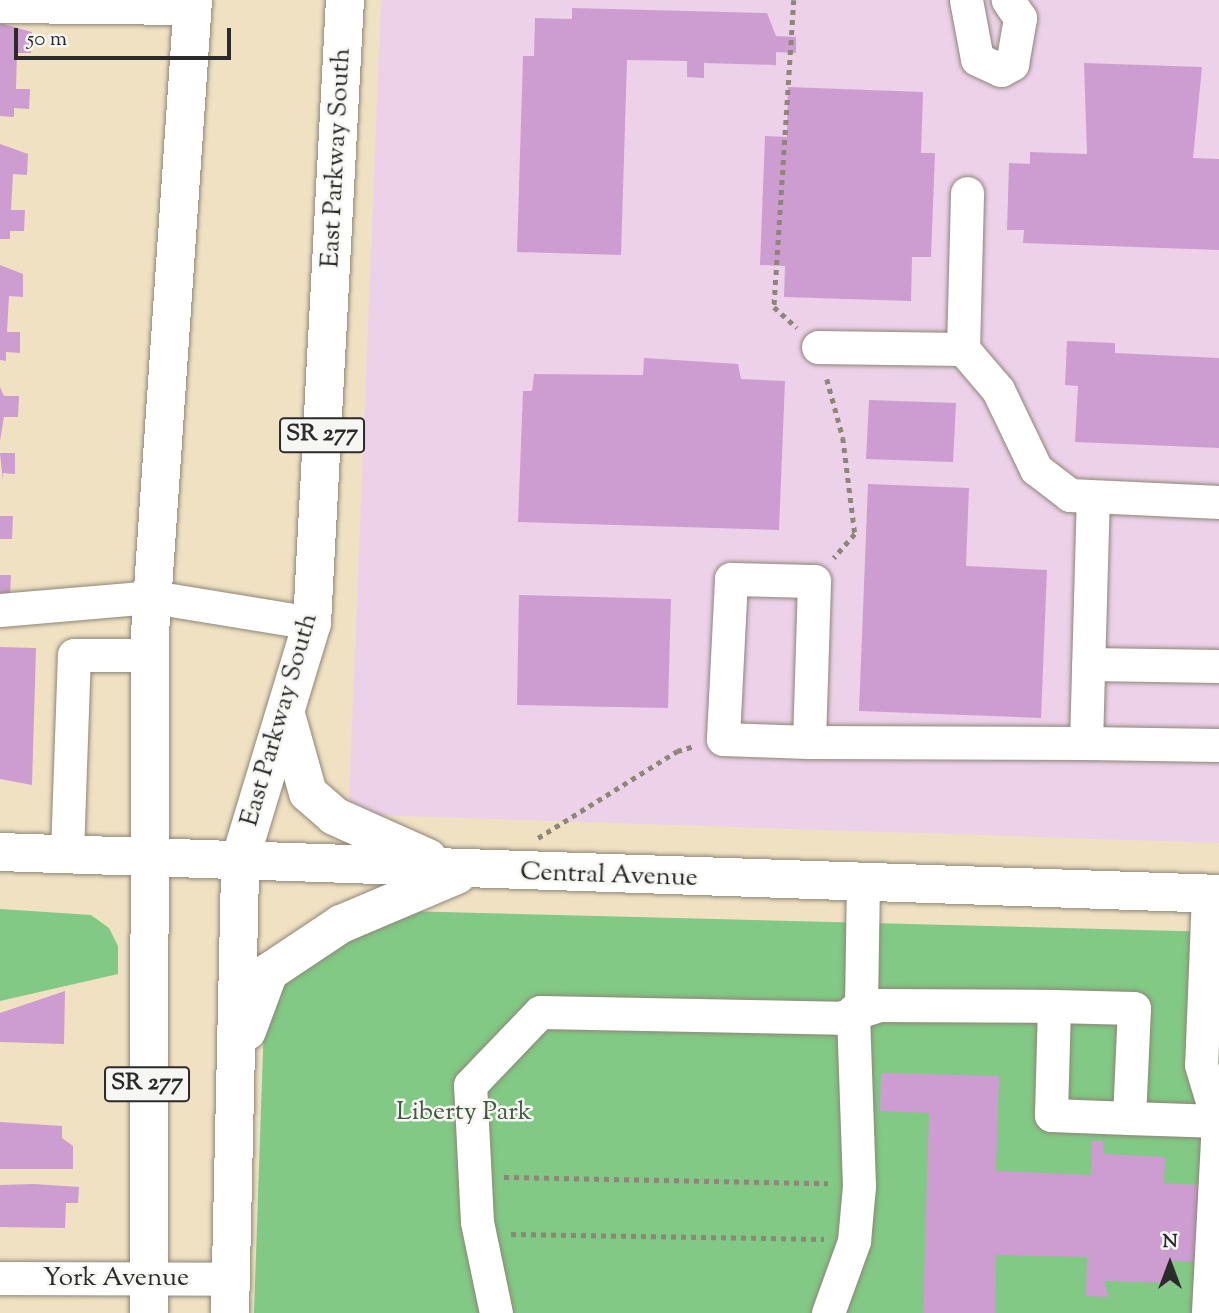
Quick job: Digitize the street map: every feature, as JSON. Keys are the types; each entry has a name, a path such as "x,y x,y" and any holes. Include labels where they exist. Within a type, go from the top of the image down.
{"main road":[{"name":"East Parkway South","path":"231,1296 240,860 312,623 345,0"},
{"name":"SR 277","path":"149,1297 145,856 150,655 193,4"},
{"path":"286,710 308,793 334,816 383,842 466,871"},
{"name":"Central Avenue","path":"0,852 466,871 1213,894"},
{"path":"236,1059 269,972 341,924 466,871"}],"street":[{"path":"966,0 977,59 1001,70 1012,64 1020,19 1008,0"},
{"path":"0,6 193,4"},
{"path":"967,193 963,349 999,390 1036,469 1070,495 1093,499 1219,502"},
{"path":"818,347 963,349"},
{"path":"1086,743 1093,499"},
{"path":"809,742 814,581 731,579 723,739 809,742 1219,745"},
{"path":"0,610 153,597 312,623"},
{"path":"67,853 74,655 150,655"},
{"path":"1088,664 1219,666"},
{"path":"828,1313 854,1241 859,1186 857,1009 863,884"},
{"path":"1208,1313 1218,1121 1201,1065 1213,894"},
{"path":"1054,1006 1051,1115 1218,1121"},
{"path":"496,1313 477,1222 470,1085 540,1013 840,1018 857,1009 1054,1006 1135,1008 1129,1118"},
{"name":"York Avenue","path":"0,1278 149,1297 231,1296"}],"path":[{"path":"793,0 774,307 818,347 843,438 855,534 814,581"},
{"path":"533,873 539,834 677,751 723,739"},
{"path":"497,1177 832,1184"},
{"path":"501,1234 832,1239"}],"shaded area":[{"path":"381,0 1219,0 1219,843 372,815 349,800"}],"green space":[{"path":"0,909 91,915 109,928 118,946 118,974 0,1001"},
{"name":"Liberty Park","path":"404,911 1219,932 1219,1313 254,1313 265,993 275,978"}],"building":[{"path":"572,8 767,13 776,36 796,37 796,53 776,52 776,65 704,63 704,78 687,77 687,61 627,60 621,255 517,252 523,56 534,56 535,18 572,19"},
{"path":"0,23 32,32 31,53 17,53 16,89 30,89 29,109 14,108 14,117 0,116"},
{"path":"1084,63 1202,67 1193,158 1219,159 1219,250 1023,243 1024,230 1007,230 1009,163 1030,164 1030,152 1087,154"},
{"path":"788,87 923,92 921,153 935,153 931,257 912,257 911,301 784,297 785,266 760,265 765,136 787,137"},
{"path":"0,144 28,154 27,175 13,174 11,210 25,210 24,231 10,231 10,239 0,239"},
{"path":"0,265 23,274 23,297 9,296 7,332 20,332 20,353 6,352 6,361 0,360"},
{"path":"1067,341 1115,343 1115,353 1219,358 1219,448 1075,442 1078,386 1065,385"},
{"path":"644,358 738,364 741,379 785,381 779,530 518,522 523,391 532,391 534,374 643,375"},
{"path":"0,387 4,396 19,396 18,417 4,417 0,441"},
{"path":"869,400 956,403 953,462 866,459"},
{"path":"0,453 15,453 15,474 3,473 3,482"},
{"path":"868,484 969,488 966,566 1047,570 1041,718 859,711"},
{"path":"0,516 13,516 12,539 0,539"},
{"path":"0,575 11,575 10,595 0,595"},
{"path":"519,595 671,599 668,708 517,705"},
{"path":"0,647 36,648 32,785 0,779"},
{"path":"65,991 64,1044 0,1042 0,1013"},
{"path":"881,1073 999,1076 996,1171 1091,1175 1092,1141 1103,1141 1103,1154 1165,1157 1164,1183 1200,1185 1198,1262 1170,1261 1169,1283 1104,1281 1109,1297 1086,1296 1087,1257 996,1255 995,1313 923,1313 929,1113 880,1111"},
{"path":"0,1122 62,1126 62,1138 73,1146 73,1169 0,1169"},
{"path":"0,1185 79,1187 78,1203 66,1203 65,1228 0,1227"}]}
